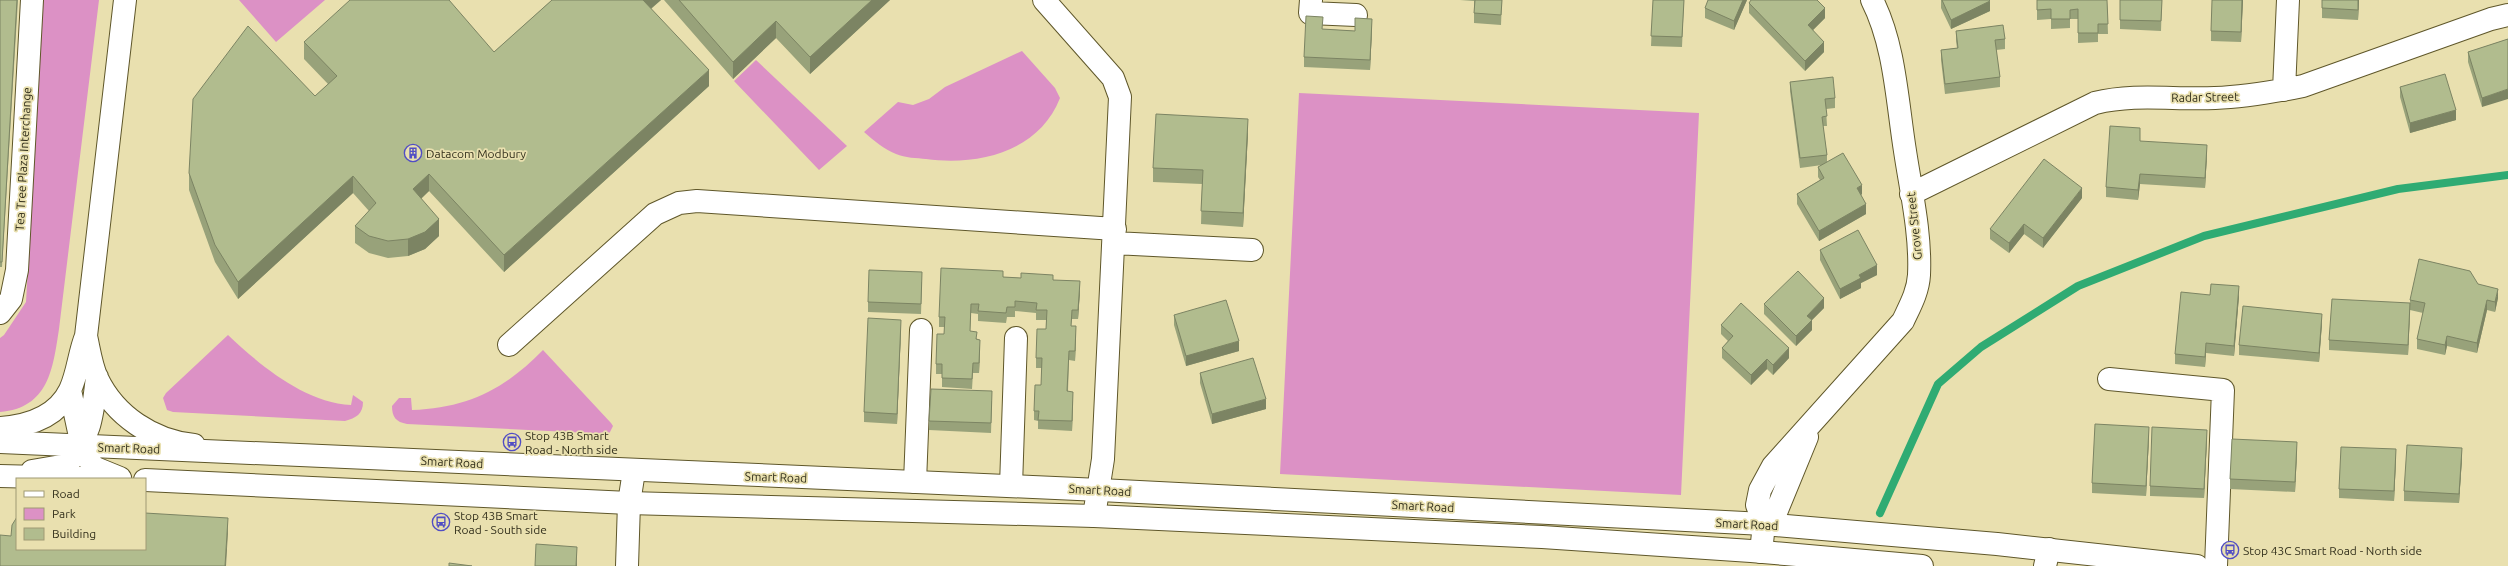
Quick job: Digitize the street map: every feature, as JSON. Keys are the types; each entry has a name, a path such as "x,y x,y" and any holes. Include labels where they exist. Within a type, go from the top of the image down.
{"main road":[{"name":"Tea Tree Plaza Interchange","path":"0,313 11,299 17,270 32,0"},
{"path":"0,428 20,427 51,414 70,390 86,336 125,0"},
{"path":"1044,0 1113,78 1120,96 1103,459 1100,490 1094,516"},
{"path":"1310,0 1310,13 1356,15"},
{"name":"Grove Street","path":"1761,552 1764,524 1757,505 1760,490 1772,466 1815,420 1833,396 1903,321 1914,298 1918,276 1918,251 1912,194 1884,28 1872,0"},
{"path":"2284,90 2288,0"},
{"name":"Radar Street","path":"1912,194 2095,103 2116,98 2214,98 2284,90 2303,86 2491,19 2508,15"},
{"path":"510,345 655,214 679,203 697,201 1114,236 1252,250"},
{"path":"915,482 921,330"},
{"path":"86,336 97,377 122,412 148,432 180,444 274,453"},
{"path":"1011,486 1016,338"},
{"path":"0,475 24,473 67,465 82,446 91,424 97,377"},
{"path":"2109,379 2223,390 2216,566"},
{"path":"70,390 82,446 93,467 120,478"},
{"name":"Smart Road","path":"0,442 274,453 634,471 1100,490 1764,524 2047,558 2197,566"},
{"path":"627,566 629,503 634,471"},
{"path":"0,475 90,478"},
{"name":"Smart Road","path":"146,480 629,503 1094,516 1542,537 1761,552 1922,566"}],"green space":[{"path":"43,0 99,0 59,329 51,371 46,384 39,394 29,403 16,409 0,412 0,338 4,335 26,302"},
{"path":"239,0 325,0 276,42"},
{"path":"1022,51 1055,88 1060,98 1050,116 1038,131 1022,143 1005,151 986,157 946,161 911,158 900,155 875,142 864,132 898,102 913,105 929,99 945,87"},
{"path":"756,60 847,146 819,170 734,81"},
{"path":"1299,93 1699,113 1681,495 1280,474"},
{"path":"228,335 269,370 300,390 334,402 351,405 353,395 363,402 362,410 356,417 345,421 173,412 167,410 163,398 166,393"},
{"path":"543,350 611,423 613,426 609,434 407,424 400,422 394,416 392,406 399,398 411,398 412,410 451,405 484,394 500,386 514,376"}],"building":[{"path":"0,0 17,0 2,262 0,262"},
{"name":"Datacom Modbury","path":"350,0 449,0 494,52 552,0 643,0 709,70 504,255 429,174 413,189 439,219 425,232 408,239 388,241 369,236 355,226 376,203 353,176 238,282 215,245 189,173 193,99 248,26 315,96 337,76 304,42"},
{"path":"679,0 872,0 810,57 776,21 733,62"},
{"path":"1475,0 1502,0 1501,15 1474,13"},
{"path":"1653,0 1684,0 1682,37 1651,36"},
{"path":"1708,0 1743,0 1734,21 1705,8"},
{"path":"1751,0 1817,0 1825,8 1808,25 1824,42 1805,61 1749,3"},
{"path":"1942,0 1989,0 1990,1 1951,20"},
{"path":"2037,0 2107,0 2108,24 2098,24 2098,33 2078,33 2078,9 2070,10 2070,19 2051,19 2051,9 2037,10"},
{"path":"2120,0 2162,0 2161,21 2120,20"},
{"path":"2212,0 2242,0 2241,32 2211,31"},
{"path":"2322,0 2358,0 2358,10 2322,8"},
{"path":"1306,16 1323,17 1322,29 1355,31 1355,18 1372,19 1370,60 1304,57"},
{"path":"2003,25 2005,39 1995,40 2000,77 1945,84 1941,50 1958,48 1956,31"},
{"path":"2508,39 2508,89 2482,98 2468,52"},
{"path":"2445,74 2456,110 2410,123 2400,87"},
{"path":"1833,77 1835,98 1825,99 1827,116 1822,117 1827,155 1800,158 1790,82"},
{"path":"1156,114 1248,119 1243,213 1201,211 1203,170 1153,168"},
{"path":"2110,126 2140,128 2140,141 2207,145 2205,178 2140,174 2138,190 2106,187"},
{"path":"1843,153 1862,185 1857,188 1866,204 1819,231 1797,194 1824,178 1818,167"},
{"path":"2044,159 2082,188 2043,238 2024,224 2009,243 1990,229"},
{"path":"1858,230 1877,265 1859,275 1861,278 1840,289 1820,250"},
{"path":"2419,259 2470,271 2478,284 2498,289 2495,302 2487,300 2477,343 2447,336 2445,345 2417,339 2425,303 2410,300"},
{"path":"941,268 1003,271 1003,277 1021,278 1021,273 1053,275 1053,280 1080,281 1078,310 1072,310 1071,326 1076,326 1075,351 1069,351 1067,391 1073,392 1072,421 1038,420 1039,411 1034,411 1035,385 1041,385 1042,358 1036,358 1037,329 1046,329 1047,310 1036,310 1037,303 1015,301 1015,307 1007,307 1006,313 978,311 979,304 971,304 970,331 977,332 976,339 980,340 979,363 973,363 972,379 942,378 942,364 936,364 937,334 944,334 945,317 939,317"},
{"path":"869,270 922,272 921,304 868,302"},
{"path":"1798,271 1824,298 1807,316 1812,320 1796,336 1764,304"},
{"path":"2211,284 2239,286 2234,346 2206,343 2205,357 2175,354 2181,292 2210,295"},
{"path":"2332,299 2410,303 2408,345 2329,340"},
{"path":"1226,300 1239,341 1186,356 1174,315"},
{"path":"1741,303 1789,348 1773,365 1767,359 1751,375 1722,348 1733,336 1721,325"},
{"path":"2243,306 2322,314 2319,353 2239,345"},
{"path":"868,318 901,320 897,414 864,412"},
{"path":"1253,358 1266,399 1212,414 1200,373"},
{"path":"931,389 992,391 991,423 929,421"},
{"path":"2095,424 2149,427 2146,486 2092,483"},
{"path":"2152,427 2207,430 2204,489 2150,486"},
{"path":"2232,439 2297,442 2295,482 2230,479"},
{"path":"2407,445 2462,448 2459,494 2404,491"},
{"path":"2341,447 2396,449 2394,491 2339,489"},
{"path":"146,513 228,518 225,566 0,566 0,535 11,536 12,525 16,519 16,550 146,550"},
{"path":"536,544 577,547 576,566 535,566"},
{"path":"449,563 472,566 449,566"}],"waterway":[{"path":"1880,513 1938,384 1981,347 2078,286 2204,236 2398,189 2508,175"}],"place":[{"name":"Datacom Modbury","path":"413,153"},
{"name":"Stop 43B Smart Road - North side","path":"512,442"},
{"name":"Stop 43B Smart Road - South side","path":"441,522"},
{"name":"Stop 43C Smart Road - North side","path":"2230,550"}]}
